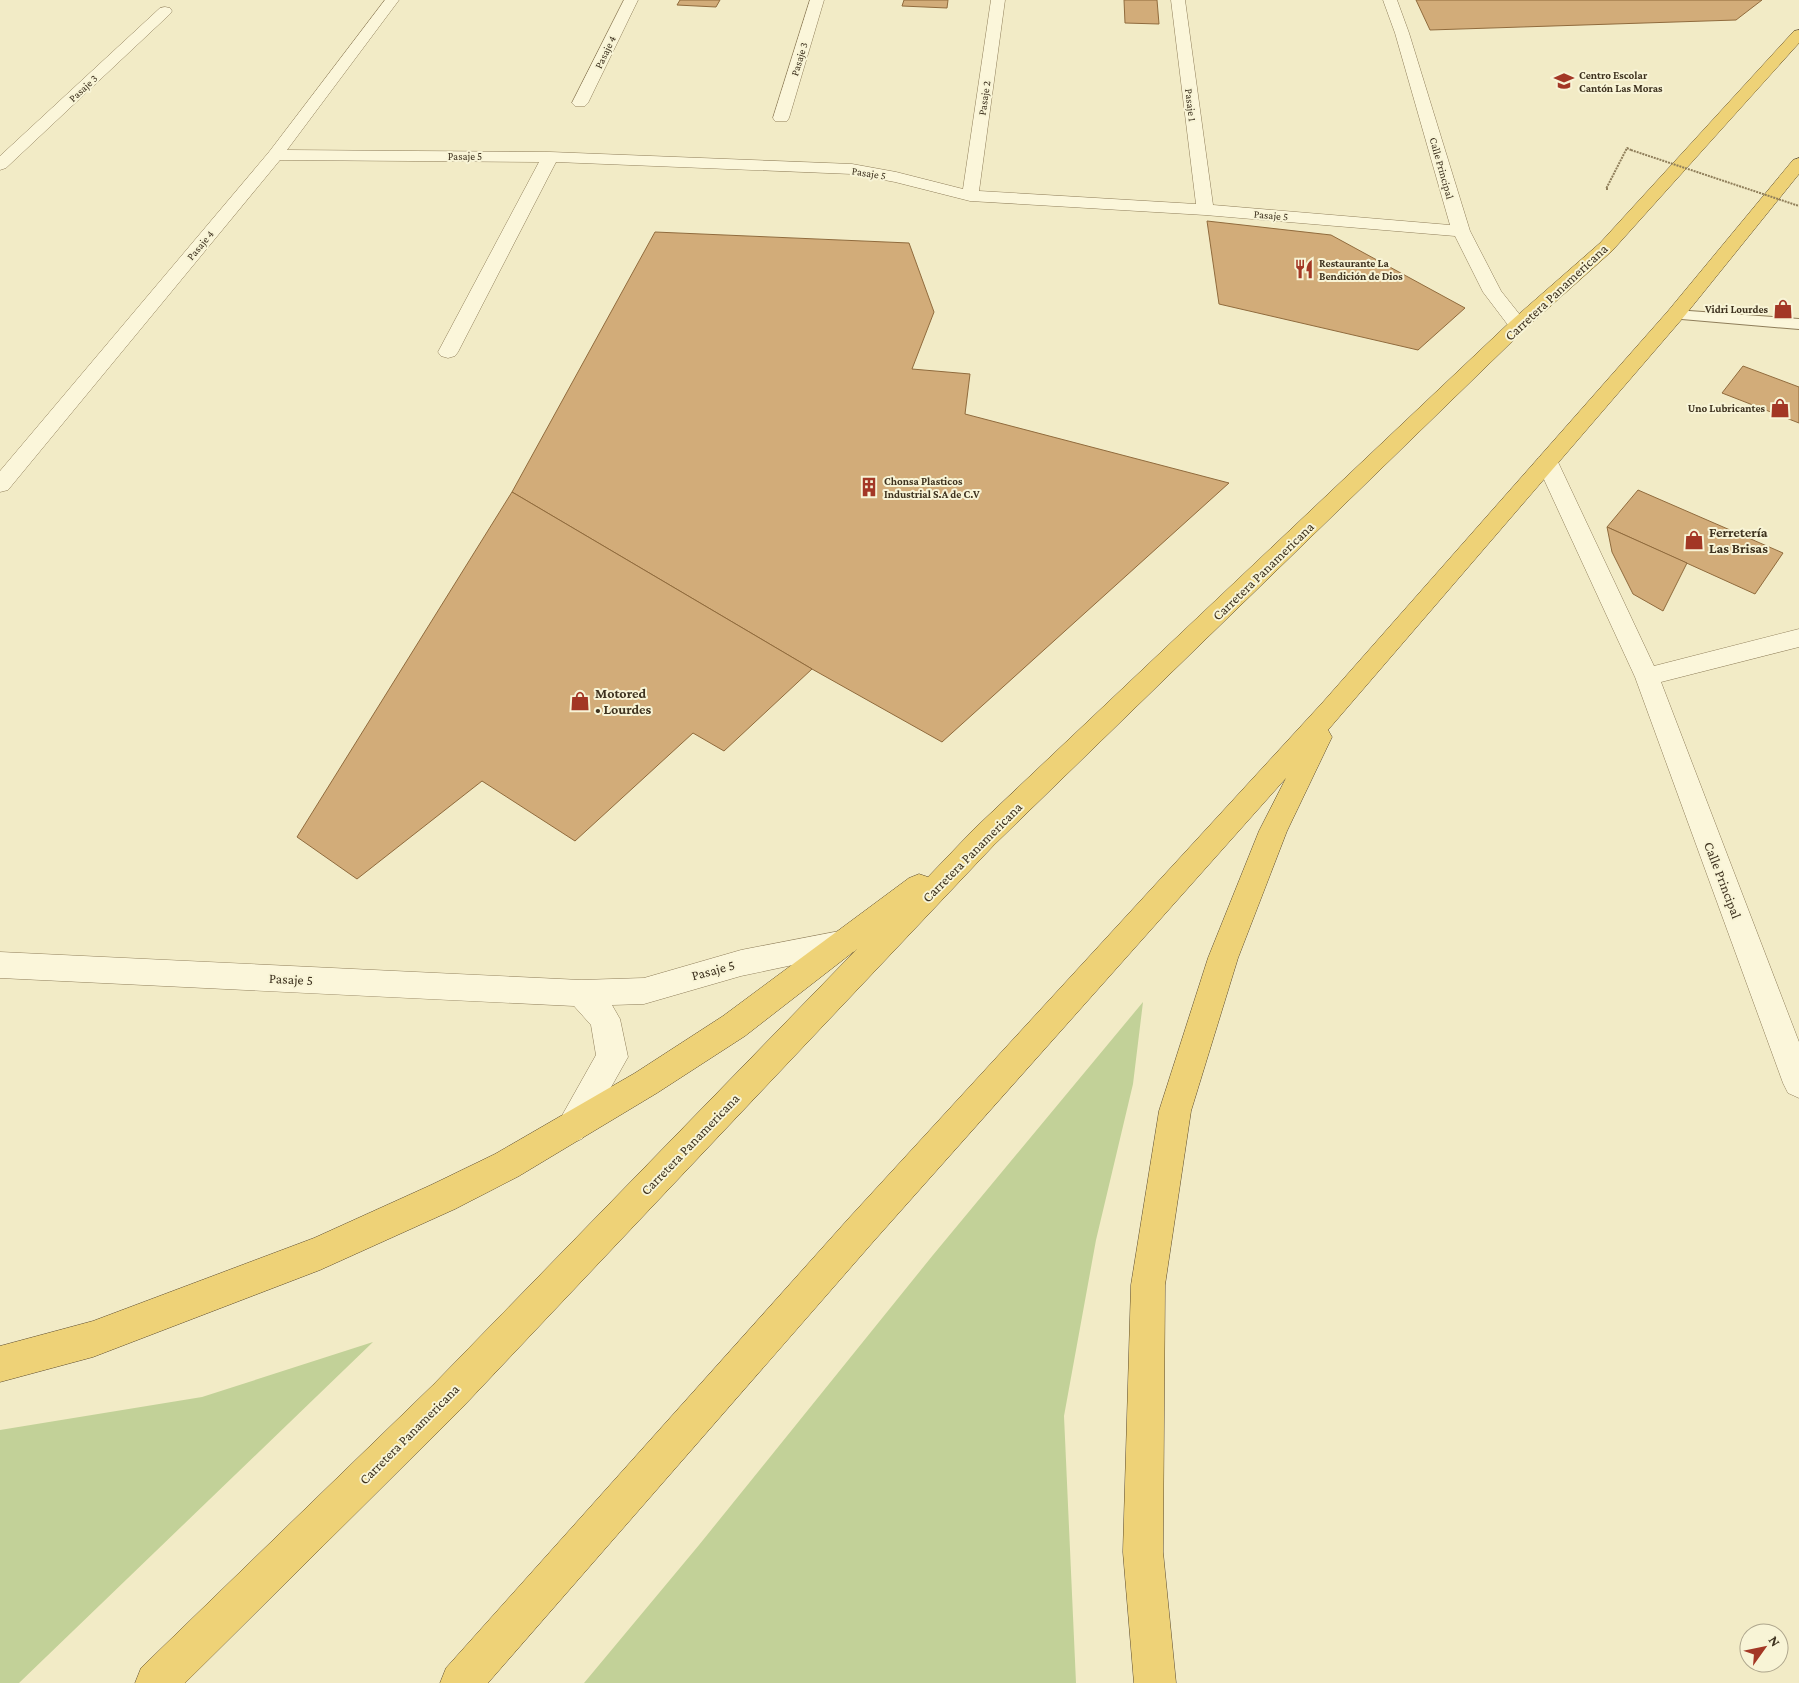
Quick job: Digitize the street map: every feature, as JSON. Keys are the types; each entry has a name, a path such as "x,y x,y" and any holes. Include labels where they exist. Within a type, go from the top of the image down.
{"highway":[{"name":"Carretera Panamericana","path":"156,1683 447,1397 984,838 1518,326 1612,240 1799,34"},
{"path":"460,1683 861,1230 1332,709 1675,314 1799,163"},
{"path":"1155,1683 1143,1552 1148,1285 1174,1111 1223,958 1273,831 1332,709"},
{"path":"0,1364 93,1338 320,1253 443,1197 507,1165 646,1083 734,1026 984,838"}],"street":[{"name":"Pasaje 4","path":"0,485 275,155 392,0"},
{"name":"Pasaje 4","path":"580,103 631,0"},
{"name":"Pasaje 3","path":"781,118 817,0"},
{"name":"Pasaje 2","path":"970,196 998,0"},
{"name":"Pasaje 1","path":"1178,0 1205,210"},
{"name":"Calle Principal","path":"1390,0 1402,33 1461,230 1492,292 1518,326"},
{"name":"Pasaje 3","path":"0,165 166,11"},
{"name":"Pasaje 5","path":"275,155 550,157 852,169 896,177 970,196 1205,210 1461,230"},
{"path":"448,352 550,157"},
{"name":"Calle Principal","path":"1547,462 1646,677 1799,1083"},
{"path":"1646,677 1799,638"},
{"name":"Pasaje 5","path":"0,964 581,993 644,991 741,963 845,942"},
{"path":"571,1128 612,1057 605,1019 581,993"}],"lane":[{"path":"1675,314 1799,324"}],"path":[{"path":"1606,189 1627,148 1799,206"}],"green space":[{"path":"1143,1002 1133,1084 1096,1240 1064,1416 1076,1683 584,1683 699,1545 933,1255"},
{"path":"373,1342 19,1683 0,1683 0,1430 202,1397"}],"building":[{"path":"680,0 720,0 716,7 677,5"},
{"path":"904,0 948,0 947,8 902,6"},
{"path":"1124,0 1157,0 1159,24 1125,23"},
{"path":"1416,0 1762,0 1736,20 1430,30"},
{"name":"Restaurante La Bendición de Dios","path":"1207,221 1331,235 1465,308 1418,350 1219,304"},
{"name":"Chonsa Plasticos Industrial S.A de C.V","path":"655,232 909,243 934,312 912,369 970,374 965,414 1229,483 942,742 812,669 512,492"},
{"name":"Uno Lubricantes","path":"1743,366 1799,387 1799,423 1722,393"},
{"name":"Ferretería Las Brisas","path":"1638,490 1783,553 1755,594 1607,527"},
{"name":"Motored • Lourdes","path":"512,492 812,669 724,751 693,733 575,841 482,781 357,879 297,837"},
{"path":"1607,527 1687,563 1663,611 1633,594 1612,552"}],"place":[{"name":"Centro Escolar Cantón Las Moras","path":"1564,81"},
{"name":"Restaurante La Bendición de Dios","path":"1304,269"},
{"name":"Vidri Lourdes","path":"1783,309"},
{"name":"Uno Lubricantes","path":"1780,408"},
{"name":"Chonsa Plasticos Industrial S.A de C.V","path":"869,487"},
{"name":"Ferretería Las Brisas","path":"1694,540"},
{"name":"Motored • Lourdes","path":"580,701"}]}
